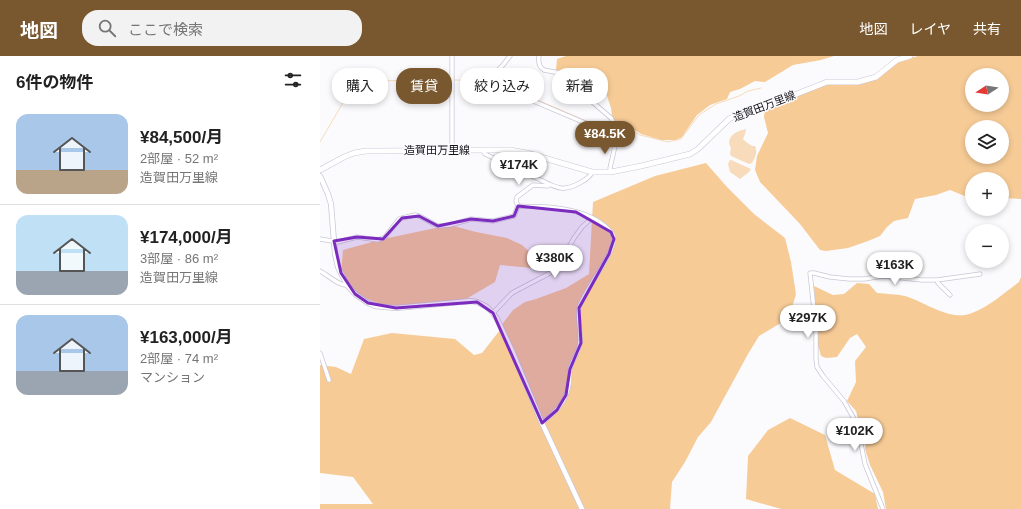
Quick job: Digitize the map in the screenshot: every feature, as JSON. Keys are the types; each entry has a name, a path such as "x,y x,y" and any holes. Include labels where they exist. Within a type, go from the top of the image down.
{"main road":[{"name":"造賀田万里線","path":"320,170 344,157 366,151 510,150 527,153 592,172 611,172 690,154 708,141 729,119 740,113 827,82 858,82 876,77 897,60 910,56"}],"street":[{"path":"452,56 452,151"},
{"path":"510,56 496,72 493,84 616,136"},
{"path":"539,56 539,65 541,68 544,70 570,75 577,82 582,93 614,122 616,136 610,168 611,172"},
{"path":"483,150 485,154 560,188 566,189 572,187 591,176 592,172"},
{"path":"320,176 330,199 335,254 340,274 355,294 368,303 381,307 396,308 472,301 482,304 493,313 513,353 542,423 582,509"},
{"path":"320,239 338,242 356,237 378,240 383,239 399,219 415,215 438,226 450,225 471,219 492,220 514,216 518,206 516,201 517,197 533,185 540,184 548,186 549,184"},
{"path":"518,206 531,208 557,208 576,212 592,218 602,224 611,232 614,239 613,246 609,254 579,308 580,349 570,369 569,385 566,395 557,410 542,423"},
{"path":"493,313 512,293 550,273 565,254 582,227 592,218"},
{"path":"320,271 342,285 347,285"},
{"path":"883,509 865,464 854,417 844,401 817,367 816,328 810,273 849,279 864,279 883,276 912,280 937,280 980,274"},
{"path":"937,280 938,283 950,295"},
{"path":"320,354 329,380"}],"highlighted area":[{"path":"518,206 576,212 611,232 614,239 609,254 579,308 581,343 570,369 566,395 557,410 542,423 493,313 477,302 396,308 368,303 355,294 341,273 334,241 357,237 383,239 402,218 419,216 438,226 471,219 493,221 514,216"}],"shaded area":[{"path":"566,56 834,56 793,65 765,82 755,81 740,89 730,92 727,99 710,105 697,115 682,137 676,140 661,140 641,134 629,126 618,127 612,116 608,99 608,68 556,68 557,59"},
{"path":"918,56 1021,56 1021,199 1009,198 1009,172 965,172 965,196 950,190 936,195 915,199 908,218 894,221 880,236 848,248 826,251 820,250 800,224 760,182 755,170 757,156 768,133 764,117 765,108 769,105 827,84 877,78 898,61"},
{"path":"746,129 743,139 752,146 755,146 756,150 756,155 752,163 749,164 731,156 730,153 731,148 729,141 732,135"},
{"path":"730,160 751,169 740,179 730,172 728,164"},
{"path":"706,163 754,214 785,238 791,262 796,294 789,318 759,336 711,422 698,437 685,462 672,482 670,509 320,509 320,504 373,504 353,477 320,473 320,365 336,367 351,374 364,339 392,333 455,339 474,355 482,353 513,310 525,302 566,288 589,274 593,202 655,176"},
{"path":"450,225 507,238 522,245 541,262 531,268 500,265 495,282 461,302 390,308 355,294 341,273 343,250 383,239"},
{"path":"1021,277 1021,509 886,509 883,492 870,465 865,449 866,436 860,427 856,411 847,401 856,382 855,361 866,347 857,334 850,338 837,357 826,358 821,356 817,341 814,286 833,295 844,294 857,283 869,284 877,293 905,296 947,313 964,315 979,310 991,303 1019,282"},
{"path":"790,418 825,435 835,470 875,494 878,509 781,509 746,499 748,456 768,430"}],"waterway":[{"path":"454,80 460,80"},
{"path":"320,142 351,89 359,82 396,81"},
{"path":"617,132 630,129 640,135 668,142 681,139 699,115 716,104 739,96 748,91 761,88"},
{"path":"544,103 614,133"}]}
